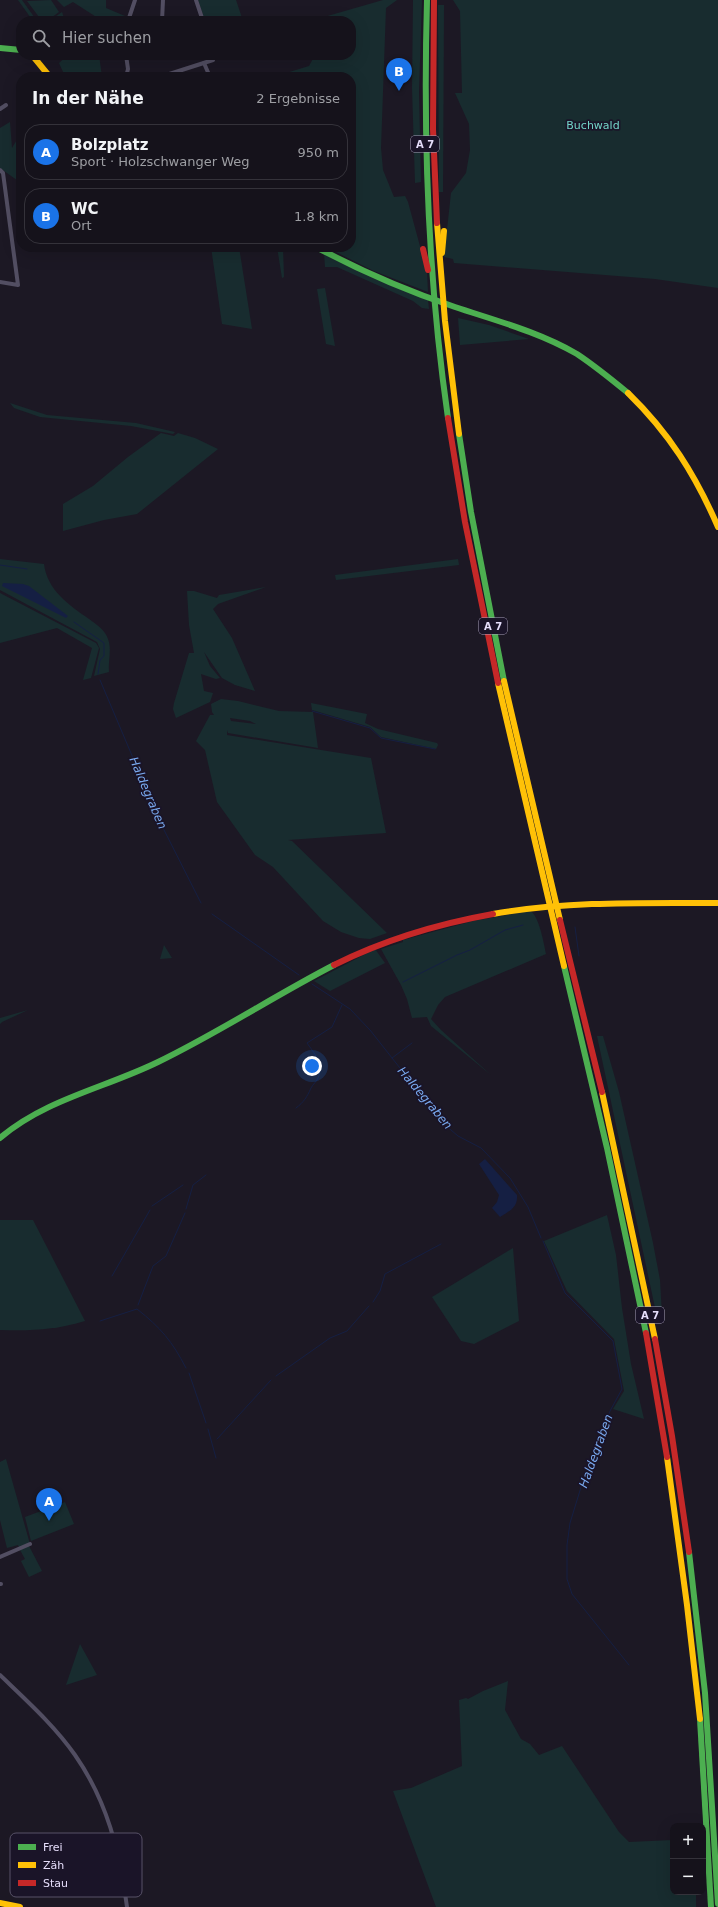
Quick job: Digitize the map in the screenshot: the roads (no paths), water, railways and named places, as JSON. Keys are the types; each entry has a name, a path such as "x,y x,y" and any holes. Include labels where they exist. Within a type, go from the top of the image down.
{"main road":[{"name":"A 7","path":"426,0 426,156 436,310 449,419 474,570 503,712 592,1085 630,1251 649,1348 678,1532 699,1719 705,1751 718,1904"},
{"name":"A 7","path":"434,0 432,127 435,199 440,275 456,418 480,561 512,713 559,917 600,1083 637,1248 656,1346 686,1530 698,1625 707,1720 705,1751 711,1907"},
{"path":"0,48 16,50"},
{"path":"36,60 45,72"},
{"path":"440,275 444,231"},
{"path":"424,249 434,287"},
{"path":"325,252 415,293 546,339 576,354 602,371 639,403 666,433 691,468 703,490 718,526"},
{"path":"1,1133 43,1110 141,1071 182,1051 324,971 396,938 463,920 513,911 572,906 718,903"},
{"path":"0,1904 20,1907"}],"street":[{"path":"130,16 135,0"},
{"path":"162,0 162,16"},
{"path":"196,0 201,16"},
{"path":"127,60 127,72"},
{"path":"177,72 213,60"},
{"path":"204,64 208,72"},
{"path":"0,109 6,106"},
{"path":"0,282 18,285 1,171"},
{"path":"0,1558 30,1544"},
{"path":"0,1675 27,1700 64,1741 89,1778 101,1800 113,1833"},
{"path":"126,1897 127,1907"}],"water":[{"path":"3,583 23,584 29,586 68,616 66,618 2,586"},
{"path":"485,1159 517,1195 515,1206 500,1217 492,1208 497,1202 499,1195 479,1164"}],"waterway":[{"path":"0,565 27,569"},
{"name":"Haldegraben","path":"74,622 104,643 104,656 100,660 98,674"},
{"name":"Haldegraben","path":"100,680 161,824 201,903"},
{"path":"312,711 370,728 381,738 435,749"},
{"name":"Haldegraben","path":"212,914 299,975"},
{"path":"403,982 470,950 505,930 523,925"},
{"path":"575,927 579,956"},
{"name":"Haldegraben","path":"312,984 350,1009 370,1030 444,1124 458,1136 481,1148 510,1178 528,1207 541,1238"},
{"path":"296,1108 305,1099 320,1073 319,1063 307,1043 332,1027 342,1005"},
{"path":"392,1058 412,1043"},
{"path":"186,1209 193,1185 206,1175"},
{"path":"152,1206 183,1185"},
{"path":"112,1276 150,1210"},
{"path":"138,1305 153,1266 166,1256 185,1213"},
{"name":"Haldegraben","path":"543,1241 565,1293 613,1341 622,1389 610,1411 582,1484 570,1523 567,1545 567,1579 572,1594 629,1665"},
{"path":"373,1302 380,1291 385,1274 441,1244"},
{"path":"276,1376 330,1338 347,1331 369,1306"},
{"path":"100,1321 137,1309 153,1322 165,1336 176,1350 186,1368"},
{"path":"189,1373 206,1423"},
{"path":"217,1439 271,1380"},
{"path":"208,1429 216,1458"}],"place":[{"name":"WC","path":"399,91"},
{"name":"Bolzplatz","path":"49,1521"}],"park label":[{"name":"Buchwald","path":"593,125"}]}
